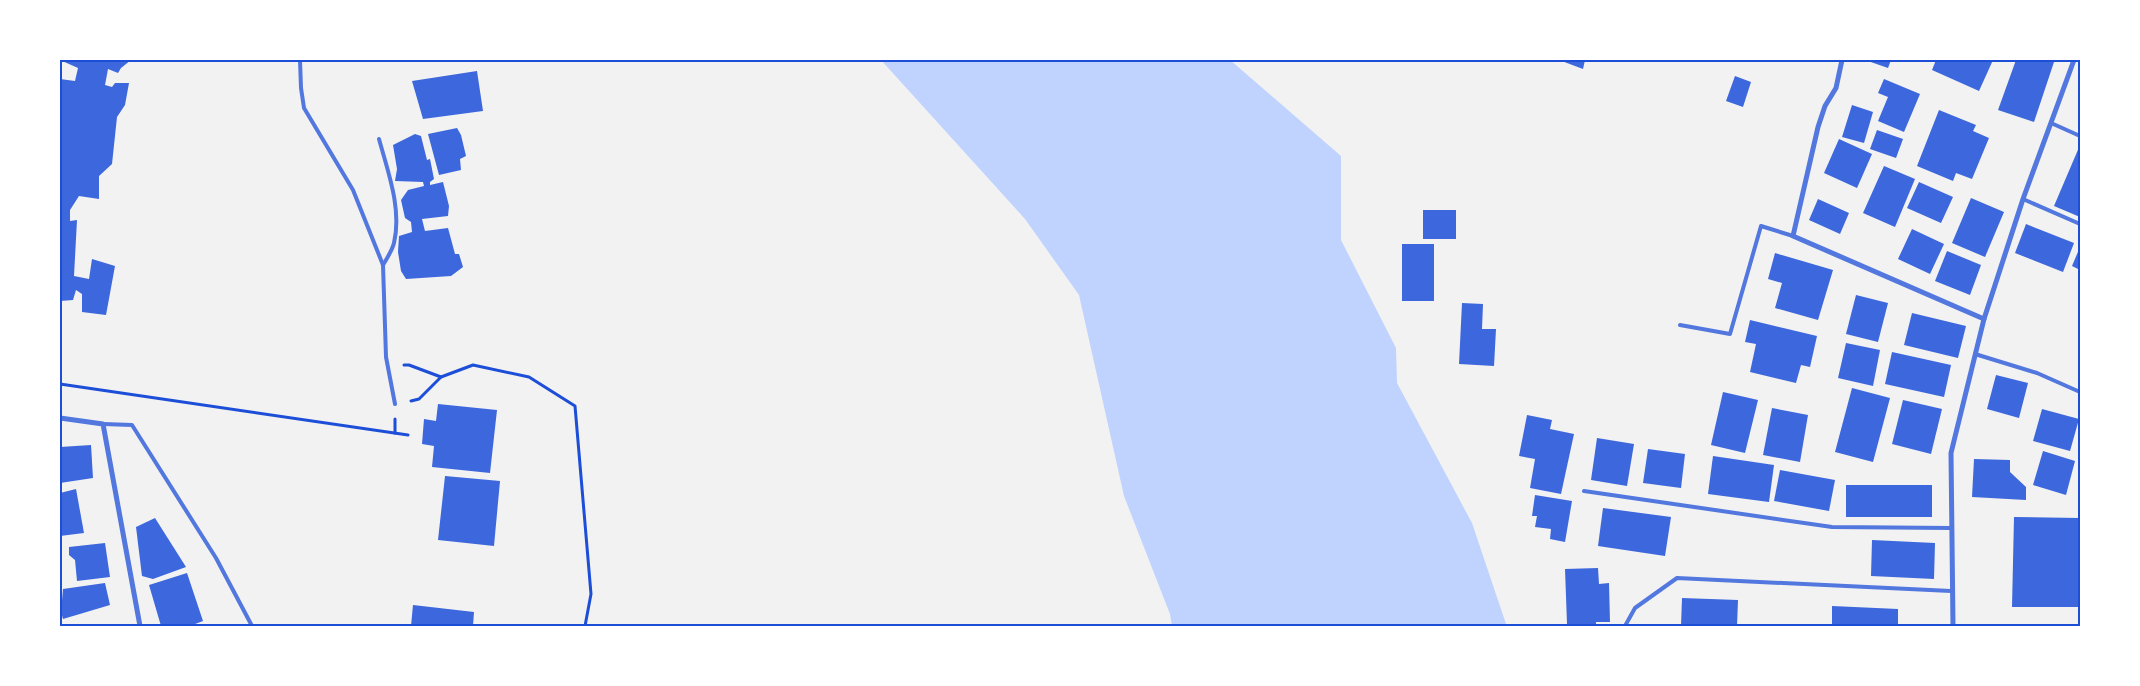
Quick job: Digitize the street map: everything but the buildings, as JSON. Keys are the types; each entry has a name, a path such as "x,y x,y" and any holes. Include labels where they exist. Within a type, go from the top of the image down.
{"street":[{"path":"1842,60 1836,88 1825,106 1818,127 1793,236 1984,319"},
{"path":"1953,626 1951,591 1951,453 1984,319 2023,199 2074,60"},
{"path":"60,418 103,424 140,626"}],"lane":[{"path":"300,60 300,88 304,108 353,190 383,264 386,357 394,404"},
{"path":"2051,124 2080,136"},
{"path":"379,139 393,192 396,221 394,245 383,264"},
{"path":"2023,199 2080,224"},
{"path":"1680,325 1730,334 1761,226 1793,236"},
{"path":"1974,354 2037,374 2080,392"},
{"path":"103,424 132,425 216,558 252,626"},
{"path":"1584,491 1832,527 1951,528"},
{"path":"1625,626 1635,608 1677,578 1951,591"}],"path":[{"path":"409,365 441,377"},
{"path":"394,404 419,399 441,377 473,365 529,377 575,406 591,594 585,626"},
{"path":"60,384 408,434"}],"water":[{"path":"881,60 1230,60 1341,156 1341,240 1396,348 1397,383 1472,523 1506,624 1504,626 1172,626 1170,614 1124,496 1079,295 1025,219"}]}
